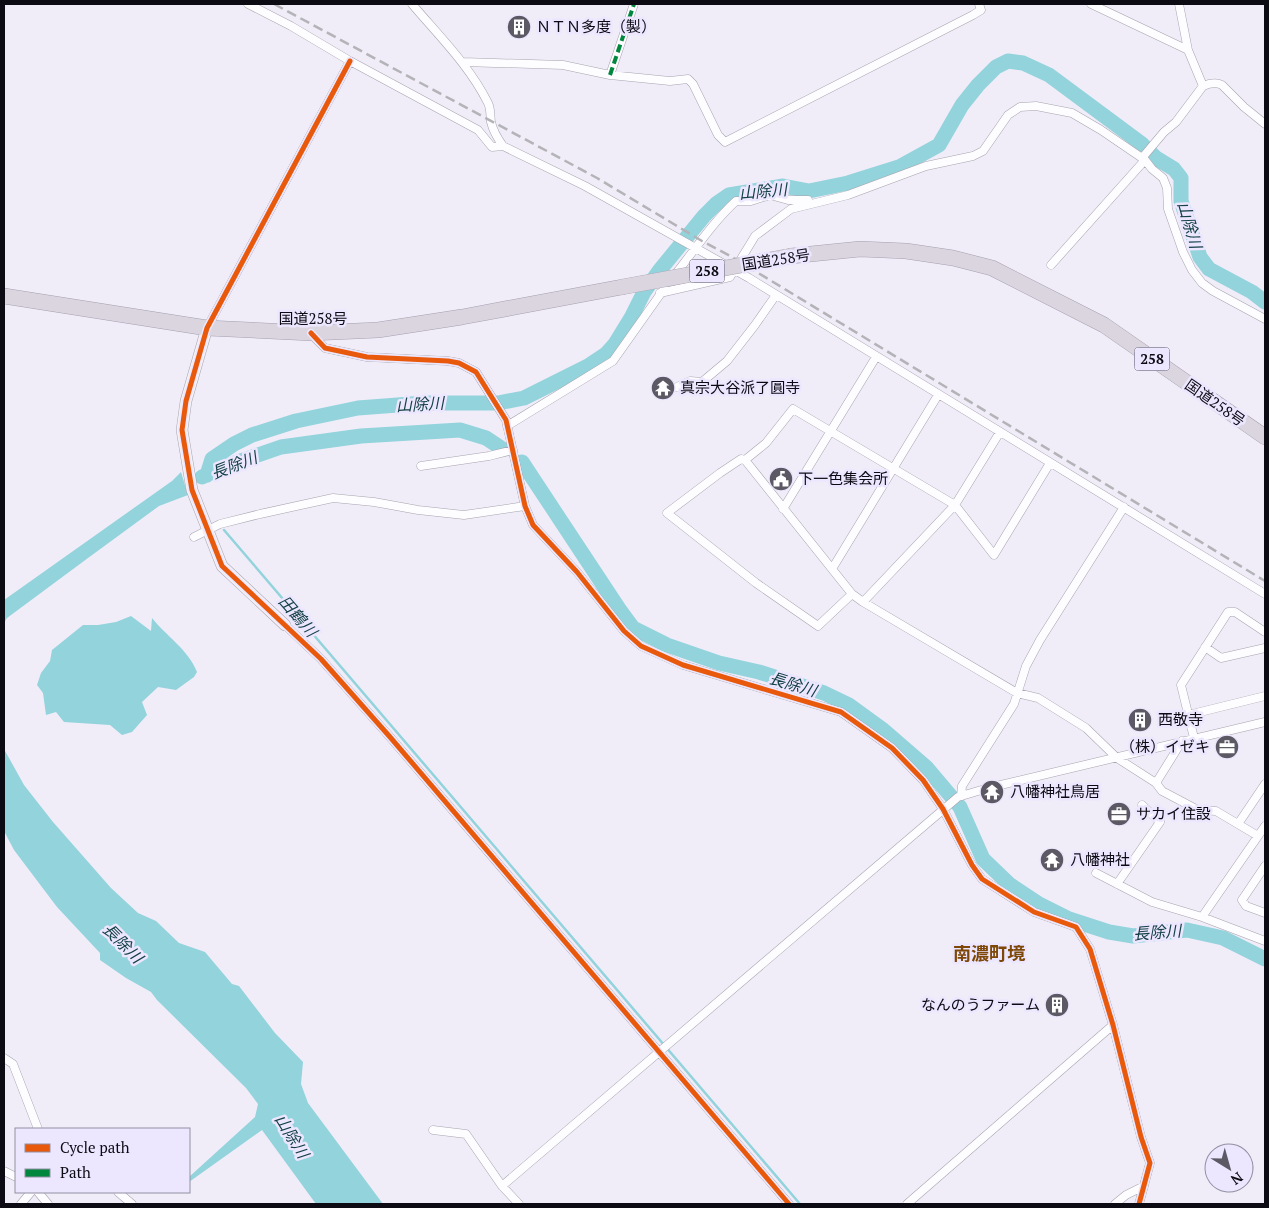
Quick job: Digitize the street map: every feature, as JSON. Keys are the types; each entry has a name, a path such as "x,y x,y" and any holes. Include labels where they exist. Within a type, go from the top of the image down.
{"highway":[{"name":"国道258号","path":"4,296 207,328 311,333 378,330 462,317 791,256 860,249 906,251 953,258 992,268 1104,325 1265,437"}],"street":[{"path":"248,4 292,26 350,61 478,130 492,147 503,146 585,186 679,238 776,295 1265,594"},
{"path":"412,4 463,62 490,106 494,131 503,146"},
{"path":"610,75 634,4"},
{"path":"463,62 563,65 610,75 670,81 688,79 693,84 718,135 725,142 973,15 981,10 979,4"},
{"path":"1091,4 1188,50"},
{"path":"1179,4 1188,50 1203,86"},
{"path":"350,61 207,328 186,400 182,430 192,490 222,566 321,659 664,1049 789,1204"},
{"path":"1051,265 1154,144 1176,122 1203,86 1218,83 1222,85 1244,107 1265,124"},
{"path":"660,293 730,277 755,236 775,220 798,206 848,195 926,166 973,156 982,151 1008,115 1020,107 1036,106 1072,113 1101,130 1143,159 1163,178 1168,188 1168,209 1183,252 1192,270 1202,283 1213,291 1265,318"},
{"path":"506,423 613,361 660,293 712,225 736,202 751,201 770,195 797,201 820,198 824,200"},
{"path":"677,387 690,382 702,382 727,361 756,325 776,295"},
{"path":"311,333 325,348 367,357 448,361 459,363 476,372 506,423 525,506 533,525 577,572 624,631 642,646 683,665 841,712 892,748 946,807 972,865 982,880 1034,912 1076,926 1090,949 1113,1025 1140,1137 1150,1164 1139,1204"},
{"path":"783,509 876,357"},
{"path":"832,569 938,395"},
{"path":"852,594 818,626 756,584 667,514 720,473 741,459 745,460 766,444 793,408 830,432 956,505 994,554 1050,463"},
{"path":"863,602 956,505 1000,432"},
{"path":"422,466 489,456 513,450"},
{"path":"745,460 852,594 1017,693 1038,698 1086,728 1117,758 1156,783 1162,791 1198,810 1216,811 1258,836"},
{"path":"194,537 220,524 333,498 464,515 525,506"},
{"path":"960,796 962,786 1014,704 1026,666 1040,640 1124,507"},
{"path":"1194,738 1181,685 1228,612 1235,612 1265,632"},
{"path":"1205,647 1221,658 1265,648"},
{"path":"1188,714 1265,696"},
{"path":"502,1186 960,796 1265,722"},
{"path":"1156,783 1182,741"},
{"path":"1238,824 1265,784"},
{"path":"1117,884 1160,822 1142,805"},
{"path":"1202,918 1265,826"},
{"path":"1265,866 1242,900 1246,906 1265,913"},
{"path":"1096,873 1152,902 1264,939"},
{"path":"907,1204 1113,1025"},
{"path":"4,1058 13,1064 38,1128"},
{"path":"433,1130 466,1134 502,1186 519,1204"},
{"path":"4,1170 15,1176"},
{"path":"1115,1204 1126,1195 1144,1186"},
{"path":"21,1204 29,1193"},
{"path":"39,1193 48,1204"},
{"path":"119,1193 132,1204"}],"water":[{"path":"181,472 188,495 159,506 7,618 4,623 4,600 172,481"},
{"path":"131,616 151,631 152,618 188,656 197,672 194,677 176,690 158,687 142,702 147,715 132,732 122,735 110,725 64,722 56,712 46,715 43,693 37,685 41,673 50,661 52,650 83,625 116,622"},
{"path":"4,749 24,785 53,822 111,888 138,913 156,921 179,943 205,952 232,984 239,986 275,1033 303,1062 301,1084 308,1103 383,1204 316,1204 262,1130 190,1181 190,1176 255,1117 258,1104 246,1088 151,992 100,960 100,953 57,907 14,850 4,831"}],"waterway":[{"name":"山除川","path":"207,475 212,459 234,444 252,435 296,421 358,408 424,403 498,403 524,398 588,366 606,354 615,344 644,292 659,271 716,204 729,195 783,186 809,191 848,183 899,167 939,145 962,105 978,85 996,67 1008,61 1023,63 1049,75 1142,144 1156,158 1174,169 1181,178 1181,201 1200,257 1209,269 1252,292 1265,302"},
{"name":"長除川","path":"202,477 223,467 281,447 361,436 460,430 486,438 501,448"},
{"name":"長除川","path":"522,462 633,628 667,645 719,663 759,672 824,693 849,705 882,729 927,768 960,807 983,859 1009,884 1039,904 1069,919 1109,932 1133,936 1187,930 1223,938 1265,959"},
{"name":"田鶴川","path":"224,530 800,1204"}],"railway":[{"path":"274,4 597,178 732,257 1265,581"}],"marked path":[{"path":"610,75 634,4"}],"cycle path":[{"path":"350,61 207,328 186,401 182,430 192,490 222,566 321,659 390,737 789,1204"},
{"path":"311,333 325,348 367,357 448,361 459,363 476,372 506,420 525,506 533,525 577,572 624,631 641,646 683,665 841,712 892,748 923,780 943,809 972,865 982,879 1034,912 1076,927 1090,949 1113,1025 1141,1137 1150,1163 1139,1204"}],"place":[{"name":"ＮＴＮ多度（製）","path":"519,27"},
{"name":"真宗大谷派了圓寺","path":"663,388"},
{"name":"下一色集会所","path":"781,479"},
{"name":"西敬寺","path":"1140,720"},
{"name":"（株）イゼキ","path":"1227,747"},
{"name":"八幡神社鳥居","path":"992,792"},
{"name":"サカイ住設","path":"1119,814"},
{"name":"八幡神社","path":"1052,860"},
{"name":"なんのうファーム","path":"1057,1005"}],"district":[{"name":"南濃町境","path":"989,954"}]}
